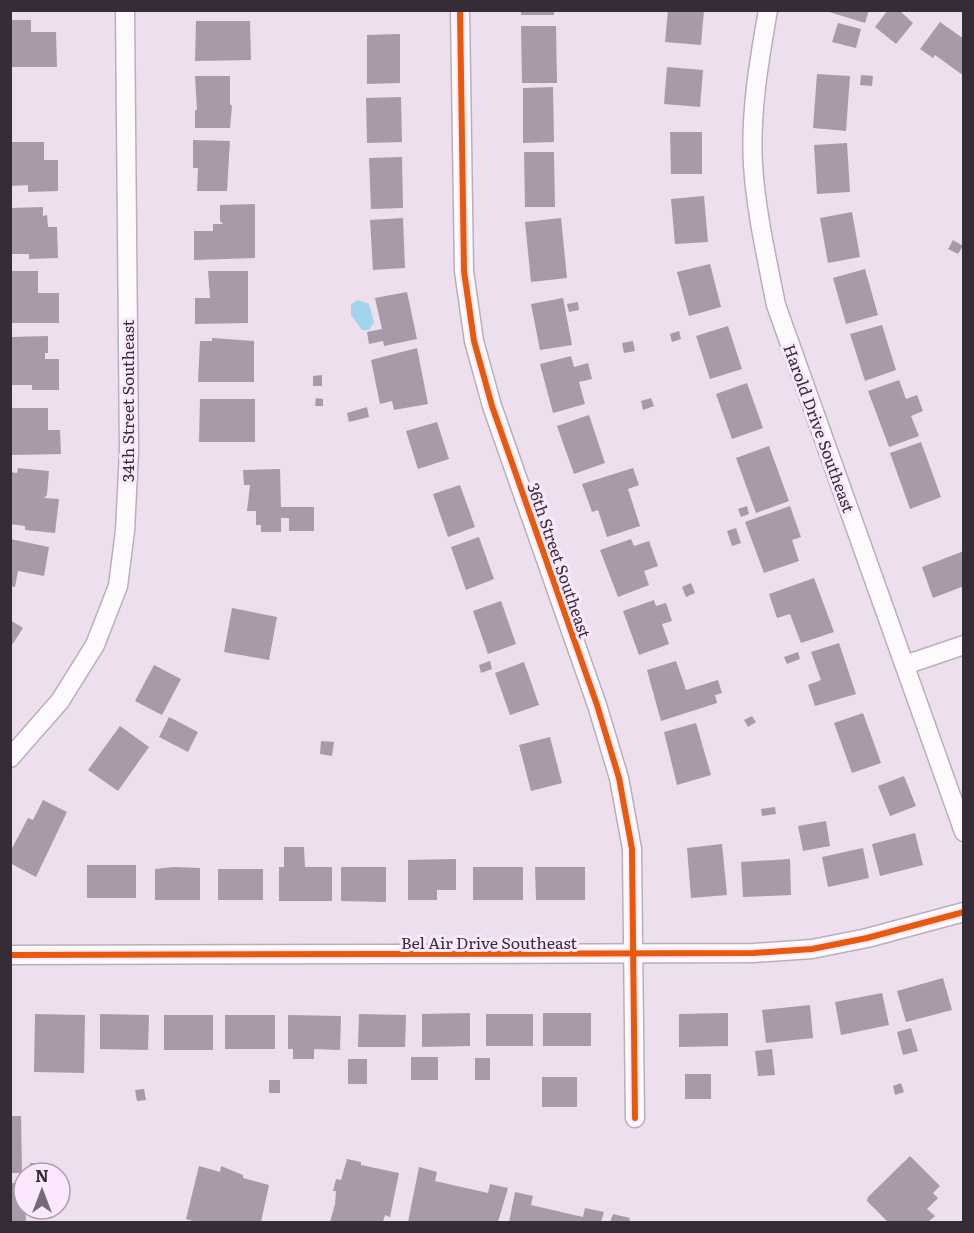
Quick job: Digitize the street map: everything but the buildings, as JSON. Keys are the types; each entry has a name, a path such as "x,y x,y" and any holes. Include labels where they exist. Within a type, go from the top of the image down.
{"street":[{"name":"34th Street Southeast","path":"10,758 60,701 95,645 118,586 125,531 129,452 125,10"},
{"name":"36th Street Southeast","path":"460,10 464,271 474,341 492,406 593,693 619,778 632,849 635,1118"},
{"name":"Harold Drive Southeast","path":"768,10 755,81 753,164 763,239 776,305 963,832"},
{"path":"905,665 963,645"},
{"name":"Bel Air Drive Southeast","path":"10,955 634,955 812,949 867,938 963,912"}],"water":[{"path":"358,300 369,304 374,322 369,330 362,330 351,315 351,304"}],"cycle path":[{"path":"460,10 464,271 474,341 492,406 597,705 619,778 632,849 635,1118"},
{"path":"10,955 754,953 812,949 867,938 964,912"}]}
